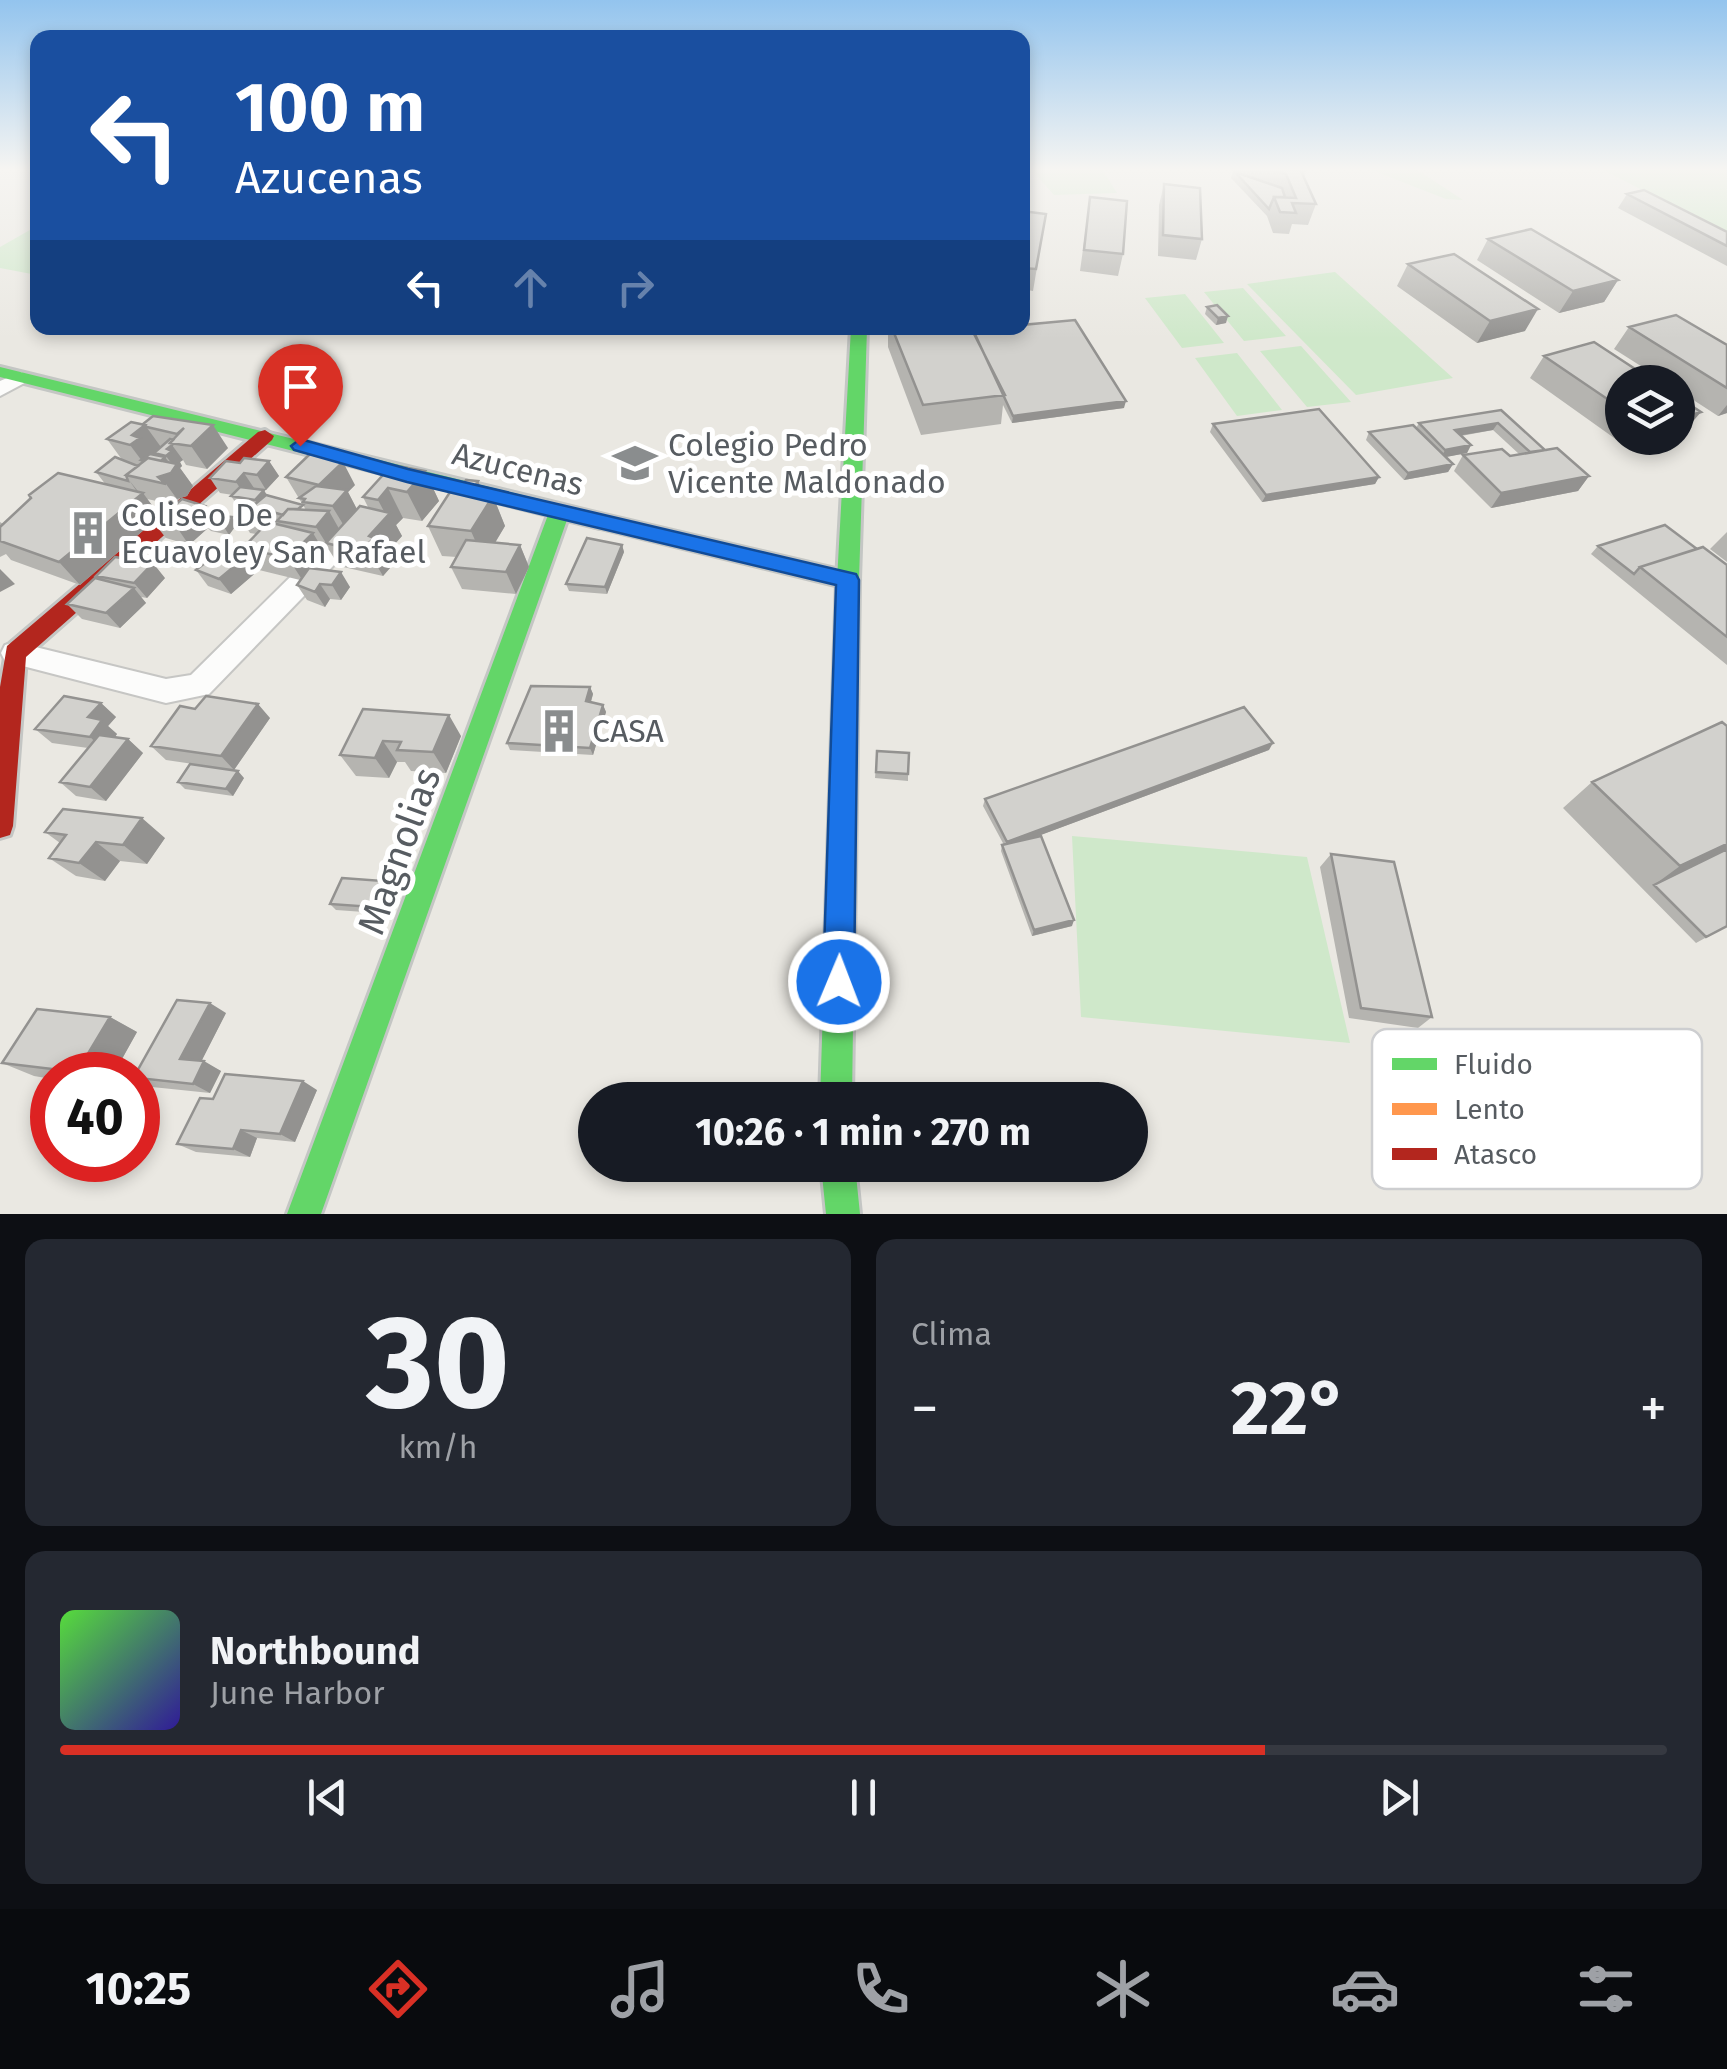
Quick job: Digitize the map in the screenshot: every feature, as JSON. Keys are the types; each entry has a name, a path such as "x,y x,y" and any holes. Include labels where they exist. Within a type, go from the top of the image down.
{"street":[{"path":"836,1082 858,335"},
{"path":"0,390 11,375"},
{"name":"Azucenas","path":"11,375 265,436 407,476 848,580"},
{"path":"0,826 4,719 15,653 265,436"},
{"path":"15,653 166,691 199,686 407,476"},
{"name":"Magnolias","path":"304,1214 559,512"},
{"path":"840,1182 843,1214"}],"green space":[{"path":"30,230 30,274 0,268 0,247"},
{"path":"1335,272 1453,378 1356,395 1247,284"},
{"path":"1243,288 1286,336 1244,341 1204,292"},
{"path":"1185,294 1224,343 1182,348 1145,298"},
{"path":"1301,346 1351,402 1307,407 1260,351"},
{"path":"1237,353 1282,410 1237,416 1195,358"},
{"path":"1072,836 1307,857 1350,1043 1081,1017"}],"building":[{"path":"1030,226 1044,226 1036,269 1030,269"},
{"path":"1087,226 1125,226 1123,254 1084,250"},
{"path":"1163,226 1201,226 1202,239 1163,235"},
{"path":"1688,226 1714,226 1727,232 1727,246"},
{"path":"1531,229 1618,280 1573,291 1488,239"},
{"path":"1454,254 1538,309 1490,321 1408,264"},
{"path":"1217,305 1228,316 1218,318 1207,307"},
{"path":"1676,315 1727,345 1727,388 1695,365 1629,327"},
{"path":"1075,320 1126,401 1013,416 975,335 1030,335 1030,324"},
{"path":"895,335 975,335 1005,395 923,405"},
{"path":"1594,342 1629,365 1605,365 1605,397 1544,356"},
{"path":"1319,409 1379,477 1266,495 1213,424"},
{"path":"1501,410 1545,450 1530,452 1498,423 1455,430 1471,445 1445,450 1419,423"},
{"path":"153,416 213,425 191,446 170,443 184,428 177,434 143,424"},
{"path":"131,422 145,425 132,435 140,438 130,445 107,439"},
{"path":"1413,425 1453,464 1408,473 1369,432"},
{"path":"170,439 172,445 167,449 172,451 166,456 154,453"},
{"path":"1557,448 1589,476 1501,493 1463,455 1502,449 1510,456"},
{"path":"150,454 165,457 161,461 141,460"},
{"path":"310,454 343,462 319,485 286,477"},
{"path":"115,457 138,466 126,475 128,481 96,472"},
{"path":"148,458 177,464 171,473 158,477 166,484 126,475"},
{"path":"244,458 269,461 257,475 244,473 236,482 210,478 226,461 240,463"},
{"path":"392,465 425,471 407,492 388,488 378,500 363,497"},
{"path":"58,473 143,493 59,562 0,541 0,527 31,498 29,495"},
{"path":"466,480 478,481 470,494 493,496 471,531 428,526 450,492 458,493"},
{"path":"316,486 347,490 333,506 299,498"},
{"path":"240,487 264,490 255,500 231,496"},
{"path":"266,495 303,505 288,509 283,515 269,511 256,522 240,517"},
{"path":"182,499 205,506 178,529 154,523"},
{"path":"360,506 390,513 369,536 374,538 369,543 378,545 370,554 326,543"},
{"path":"288,509 329,511 316,527 277,521"},
{"path":"213,515 232,517 224,527 206,524"},
{"path":"268,522 313,533 288,558 243,548"},
{"path":"1665,525 1697,549 1640,567 1634,574 1598,546"},
{"path":"587,538 622,545 605,587 566,584"},
{"path":"466,540 520,545 506,572 451,567"},
{"path":"225,547 248,555 219,579 196,570"},
{"path":"1703,547 1727,565 1727,637 1640,567"},
{"path":"115,557 153,563 134,583 96,576"},
{"path":"309,568 341,572 332,585 320,584 315,592 297,585"},
{"path":"95,578 134,588 106,613 67,604"},
{"name":"CASA","path":"531,686 590,687 586,701 603,705 590,748 507,743"},
{"path":"64,696 101,703 88,717 102,720 90,737 35,729"},
{"path":"206,696 258,704 221,756 151,746 180,706 195,709"},
{"path":"1244,707 1273,743 1007,842 985,799"},
{"path":"363,709 449,715 433,752 397,750 401,742 383,741 375,758 340,755"},
{"path":"1722,722 1727,726 1727,844 1680,866 1592,782"},
{"path":"99,735 128,739 90,787 60,782"},
{"path":"877,751 909,753 908,774 876,772"},
{"path":"190,764 238,771 226,789 178,782"},
{"path":"63,809 142,818 123,845 96,842 79,863 49,858 66,835 45,832"},
{"path":"1041,836 1074,920 1034,930 1002,845"},
{"path":"1727,849 1727,926 1706,937 1654,885"},
{"path":"1331,854 1394,862 1432,1017 1361,1008"},
{"path":"342,878 397,882 386,908 330,904"},
{"path":"177,1000 210,1003 180,1059 204,1061 193,1084 160,1080 160,1052 148,1052"},
{"path":"37,1009 110,1017 89,1052 30,1052 30,1066 2,1063"},
{"path":"225,1074 303,1081 280,1134 241,1130 233,1149 177,1144 200,1098 213,1099"}],"traffic: fast":[{"path":"836,1082 848,580 859,335"},
{"path":"0,372 600,521"},
{"path":"304,1214 559,512"},
{"path":"840,1182 843,1214"}],"traffic: slow":[{"path":"600,521 848,580"}],"traffic: jam":[{"path":"0,826 15,653 265,436"}],"place":[{"name":"Colegio Pedro Vicente Maldonado","path":"635,463"},
{"name":"Coliseo De Ecuavoley San Rafael","path":"88,533"},
{"name":"CASA","path":"559,731"}],"route":[{"path":"300,446 407,476 848,580 839,982"}]}
